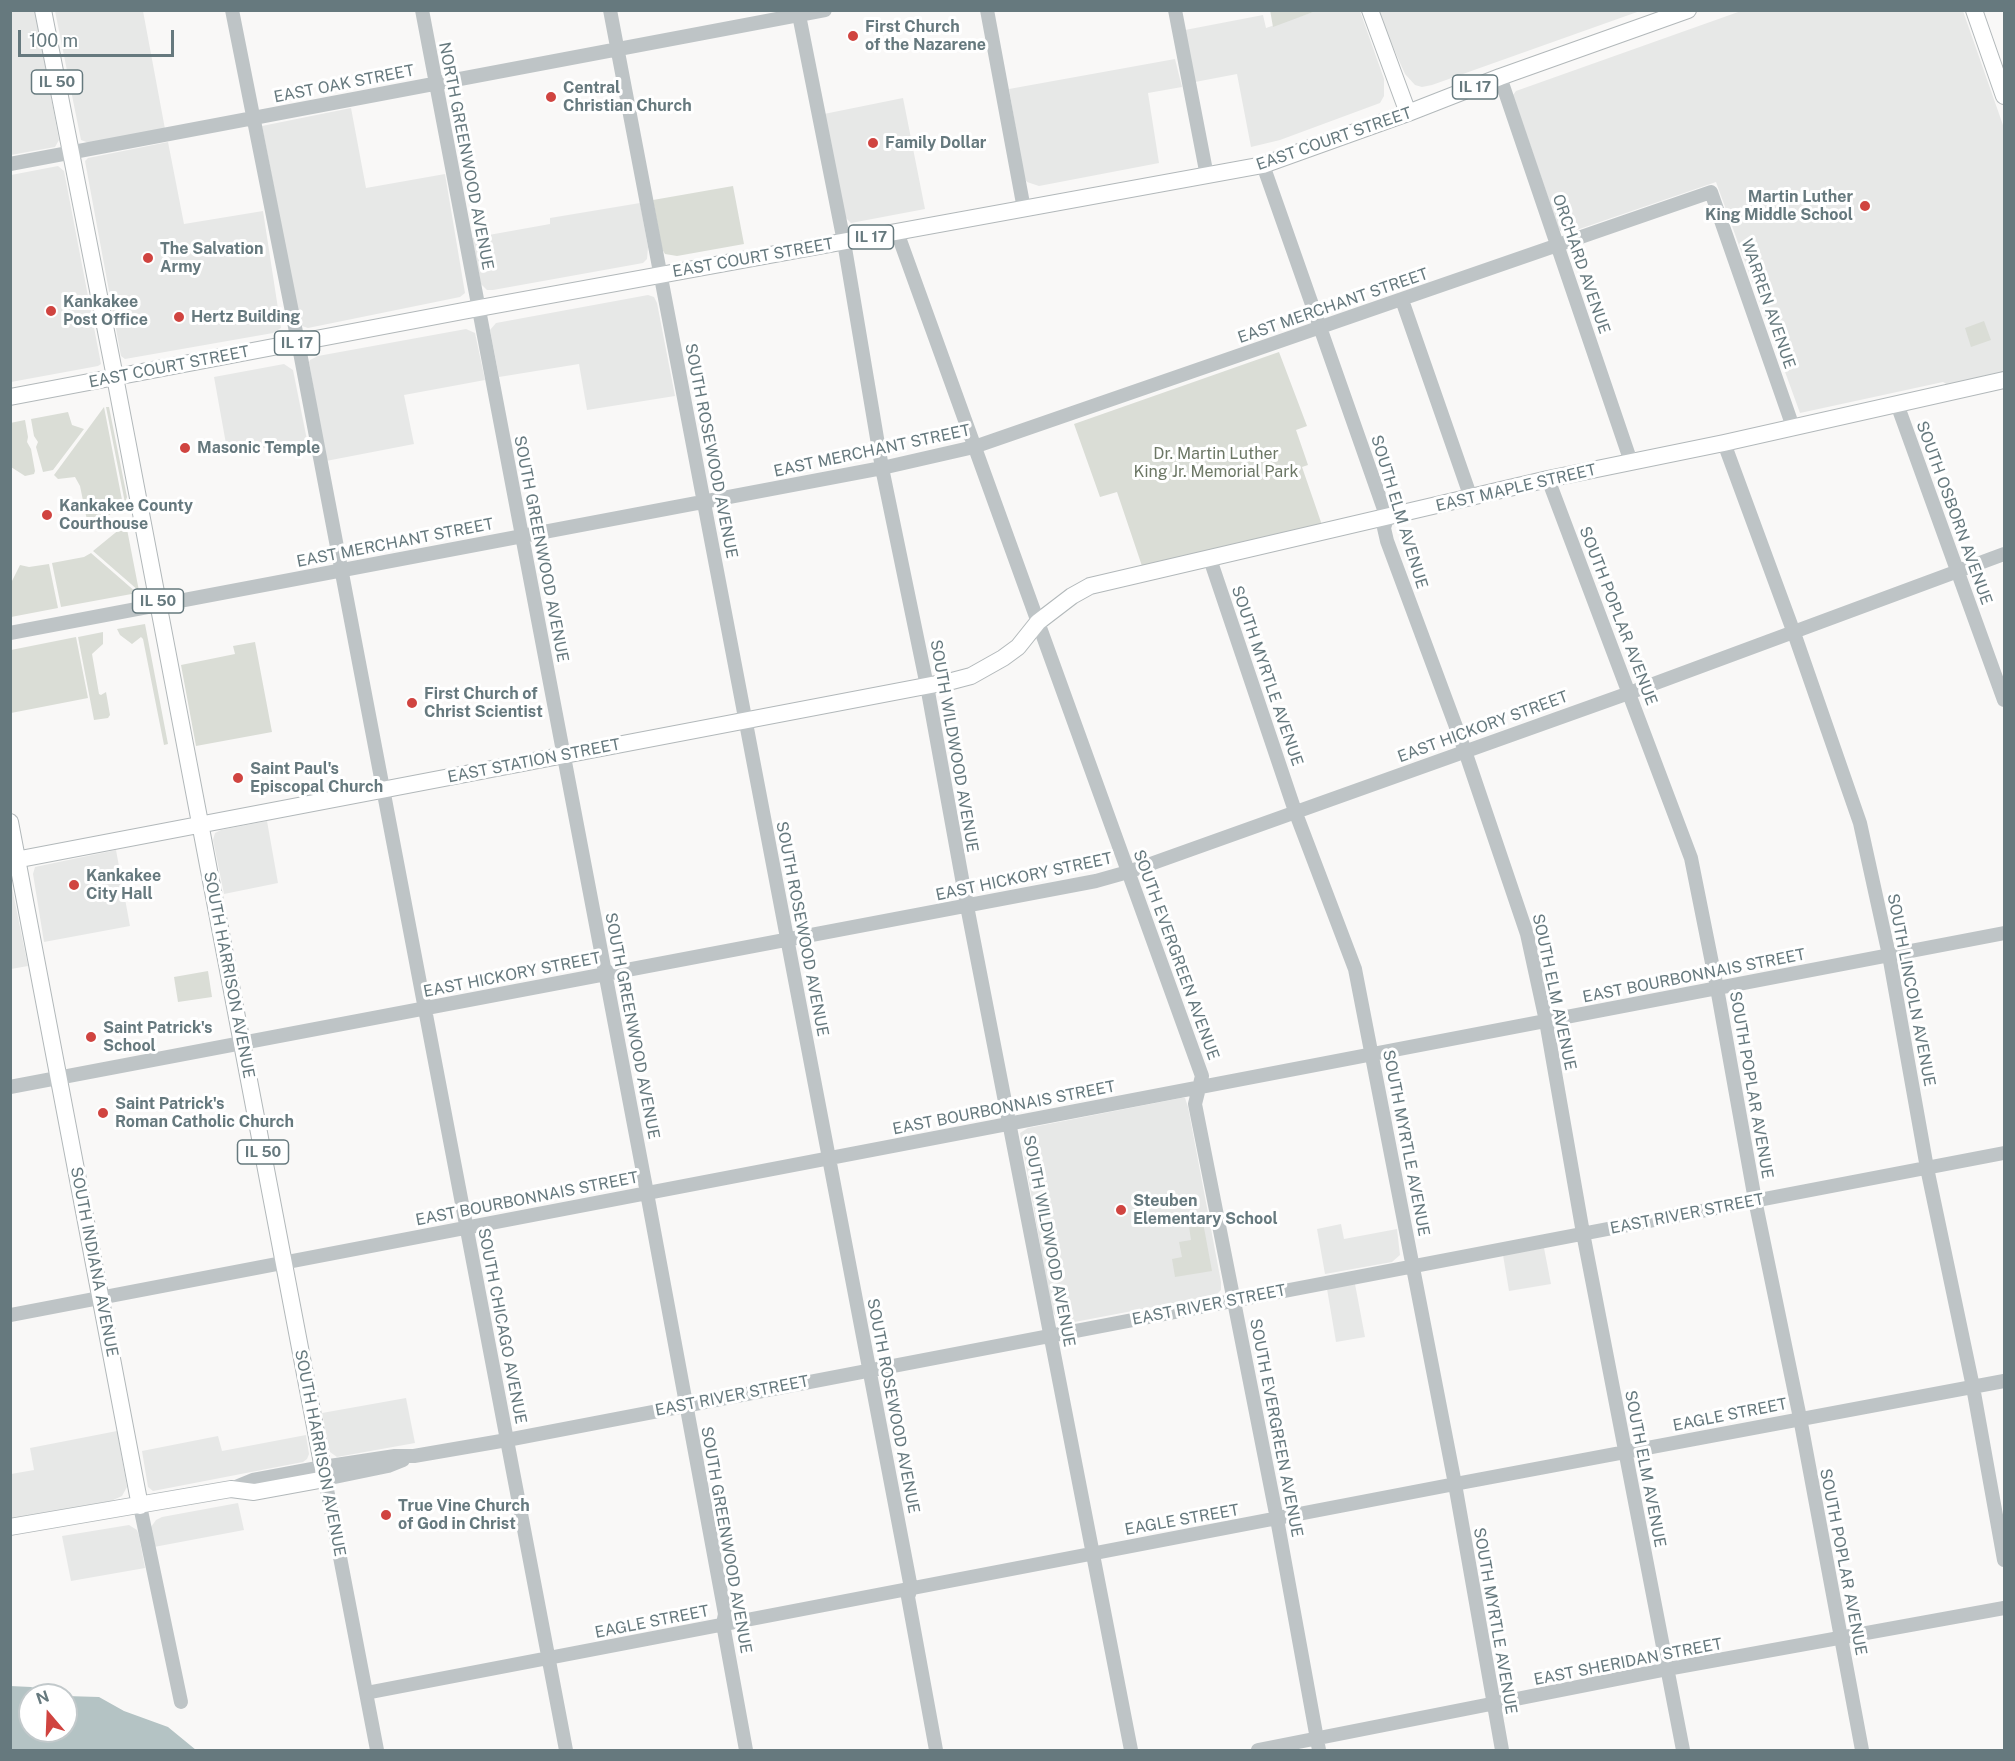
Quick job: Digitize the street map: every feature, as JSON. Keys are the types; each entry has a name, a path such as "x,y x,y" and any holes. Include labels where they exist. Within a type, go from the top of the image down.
{"main road":[{"name":"IL 50","path":"43,10 115,377"},
{"path":"1370,10 1408,113"},
{"name":"EAST COURT STREET","path":"10,397 479,308 1263,165 1408,113 1657,16 1688,10"},
{"path":"1974,10 2004,92"},
{"name":"SOUTH HARRISON AVENUE","path":"115,377 324,1473"},
{"name":"EAST MAPLE STREET","path":"1038,622 1072,596 1090,586 1548,479 1724,443 2004,380"},
{"name":"EAST STATION STREET","path":"14,860 971,676 1018,647 1038,622"},
{"name":"SOUTH INDIANA AVENUE","path":"10,822 14,860 59,1078 140,1506"},
{"name":"EAST RIVER STREET","path":"10,1527 231,1489 254,1492 324,1473"},
{"name":"EAST RIVER STREET","path":"10,1539 140,1506"}],"street":[{"name":"SOUTH CHICAGO AVENUE","path":"232,10 342,570 566,1750"},
{"name":"NORTH GREENWOOD AVENUE","path":"422,10 479,308"},
{"name":"SOUTH ROSEWOOD AVENUE","path":"610,10 870,1369 911,1588 908,1598 936,1750"},
{"name":"EAST OAK STREET","path":"10,164 618,50 799,13 825,10"},
{"path":"987,10 1024,209"},
{"path":"1175,10 1207,176"},
{"name":"SOUTH WILDWOOD AVENUE","path":"799,13 844,242 882,468 927,686 967,906 1131,1750"},
{"name":"ORCHARD AVENUE","path":"1500,77 1631,462"},
{"name":"SOUTH ELM AVENUE","path":"1263,165 1387,518 1384,528 1387,541 1464,751 1527,934 1546,1021 1583,1233 1683,1750"},
{"name":"EAST MERCHANT STREET","path":"10,633 882,468 974,447 1711,192"},
{"name":"WARREN AVENUE","path":"1711,192 1793,427"},
{"name":"SOUTH EVERGREEN AVENUE","path":"897,232 1202,1076 1195,1104 1278,1519 1318,1744"},
{"path":"1402,300 1471,498"},
{"name":"SOUTH GREENWOOD AVENUE","path":"479,308 725,1614 723,1624 746,1750"},
{"name":"SOUTH OSBORN AVENUE","path":"1897,404 2004,700"},
{"name":"SOUTH LINCOLN AVENUE","path":"1724,443 1794,633 1860,823 1889,955 1927,1168 1973,1387 2004,1560"},
{"name":"SOUTH POPLAR AVENUE","path":"1548,479 1691,858 1862,1750"},
{"name":"EAST HICKORY STREET","path":"10,1087 1096,881 1128,872 1629,693 2004,554"},
{"name":"SOUTH MYRTLE AVENUE","path":"1210,559 1295,811 1355,969 1455,1484 1502,1750"},
{"name":"EAST BOURBONNAIS STREET","path":"10,1316 2004,933"},
{"name":"EAST RIVER STREET","path":"324,1473 388,1466 414,1456 2004,1153"},
{"name":"EAGLE STREET","path":"366,1693 1800,1418 2004,1381"},
{"name":"SOUTH HARRISON AVENUE","path":"324,1473 377,1750"},
{"name":"SOUTH INDIANA AVENUE","path":"140,1506 181,1702"},
{"name":"EAST SHERIDAN STREET","path":"1258,1750 1318,1744 1668,1669 2004,1608"}],"shaded area":[{"path":"11,11 35,11 59,140 55,147 11,155"},
{"path":"55,11 143,11 165,129 89,143 81,140"},
{"path":"1316,11 1360,11 1384,79 1384,96 1380,103 1280,140 1251,147 1237,74 1195,82 1185,30 1263,15 1266,28"},
{"path":"1377,11 1640,11 1422,87 1415,85 1405,74"},
{"name":"Martin Luther King Middle School","path":"1741,11 1963,11 2004,128 2004,372 1948,385 1943,382 1800,413 1716,182 1565,234 1559,230 1513,95 1516,91"},
{"path":"1175,59 1182,87 1148,93 1159,163 1039,186 1027,182 1024,178 1009,89"},
{"path":"903,98 925,209 851,223 844,216 824,114"},
{"path":"351,108 366,188 445,174 465,293 460,297 308,328 302,326 300,322 262,126"},
{"path":"168,142 184,224 263,211 281,328 273,333 125,359 121,356 85,161 88,158"},
{"path":"58,166 64,171 101,364 11,382 11,175"},
{"path":"640,203 648,247 647,259 643,263 493,290 487,290 481,284 472,238 550,224 550,218"},
{"path":"648,295 654,297 657,303 675,396 587,410 579,364 499,377 490,330 496,323"},
{"path":"466,329 475,333 485,380 404,395 414,444 326,461 310,360 318,356"},
{"path":"284,364 293,370 307,440 228,455 214,377"},
{"path":"267,821 278,883 224,894 213,840 215,833"},
{"path":"116,850 130,926 44,942 33,874 35,867"},
{"path":"10,878 28,966 11,969 10,969"},
{"name":"Steuben Elementary School","path":"1185,1098 1188,1107 1221,1290 1211,1296 1064,1324 1059,1322 1052,1311 1020,1133 1028,1128"},
{"path":"1341,1224 1344,1239 1397,1229 1400,1255 1392,1262 1325,1274 1317,1229"},
{"path":"1544,1248 1551,1284 1509,1291 1503,1255"},
{"path":"1355,1284 1365,1337 1336,1342 1327,1289"},
{"path":"406,1398 415,1443 337,1457 330,1452 322,1413"},
{"path":"117,1431 127,1487 122,1496 111,1501 11,1519 11,1474 34,1470 30,1448"},
{"path":"306,1435 309,1454 303,1462 153,1491 148,1487 142,1451 218,1436 222,1451"},
{"path":"238,1503 244,1530 154,1547 151,1527 156,1520"},
{"path":"129,1525 137,1530 145,1568 71,1581 62,1536"},
{"path":"10,1686 18,1686 18,1743 78,1743 78,1696 99,1697 124,1711 168,1727 196,1750 11,1750"}],"green space":[{"path":"1270,10 1316,10 1316,11 1273,27"},
{"path":"733,186 744,244 677,256 665,254 662,249 653,200"},
{"path":"1984,321 1991,340 1971,347 1965,328"},
{"name":"Dr. Martin Luther King Jr. Memorial Park","path":"1279,352 1307,426 1296,430 1308,465 1302,467 1322,525 1143,569 1117,492 1100,497 1074,424"},
{"path":"104,407 123,505 89,530 80,486 75,477 58,479 54,475"},
{"path":"106,407 109,407 127,497 125,503"},
{"path":"68,412 72,425 84,429 53,470 43,472 31,419"},
{"path":"25,420 27,442 31,449 35,471 34,474 25,476 11,467 10,423"},
{"path":"126,524 139,591 93,551"},
{"path":"91,553 137,593 61,607 52,563 84,557"},
{"path":"49,564 58,608 11,617 11,583 20,565 29,567"},
{"path":"145,624 168,744 164,745 143,639 141,637 132,644 120,635 117,629"},
{"path":"103,632 103,644 92,654 99,694 106,692 110,715 108,718 94,720 78,637"},
{"path":"76,637 88,698 11,713 11,650"},
{"path":"255,642 272,732 196,746 181,665 235,654 233,646"},
{"path":"208,971 212,997 178,1002 174,977"},
{"path":"1202,1217 1212,1271 1175,1277 1172,1259 1182,1257 1179,1242 1191,1240 1188,1220"}],"place":[{"name":"First Church of the Nazarene","path":"853,36"},
{"name":"Central Christian Church","path":"551,97"},
{"name":"Family Dollar","path":"873,143"},
{"name":"Martin Luther King Middle School","path":"1865,206"},
{"name":"The Salvation Army","path":"148,258"},
{"name":"Kankakee Post Office","path":"51,311"},
{"name":"Hertz Building","path":"179,317"},
{"name":"Masonic Temple","path":"185,448"},
{"name":"Kankakee County Courthouse","path":"47,515"},
{"name":"First Church of Christ Scientist","path":"412,703"},
{"name":"Saint Paul's Episcopal Church","path":"238,778"},
{"name":"Kankakee City Hall","path":"74,885"},
{"name":"Saint Patrick's School","path":"91,1037"},
{"name":"Saint Patrick's Roman Catholic Church","path":"103,1113"},
{"name":"Steuben Elementary School","path":"1121,1210"},
{"name":"True Vine Church of God in Christ","path":"386,1515"}]}
